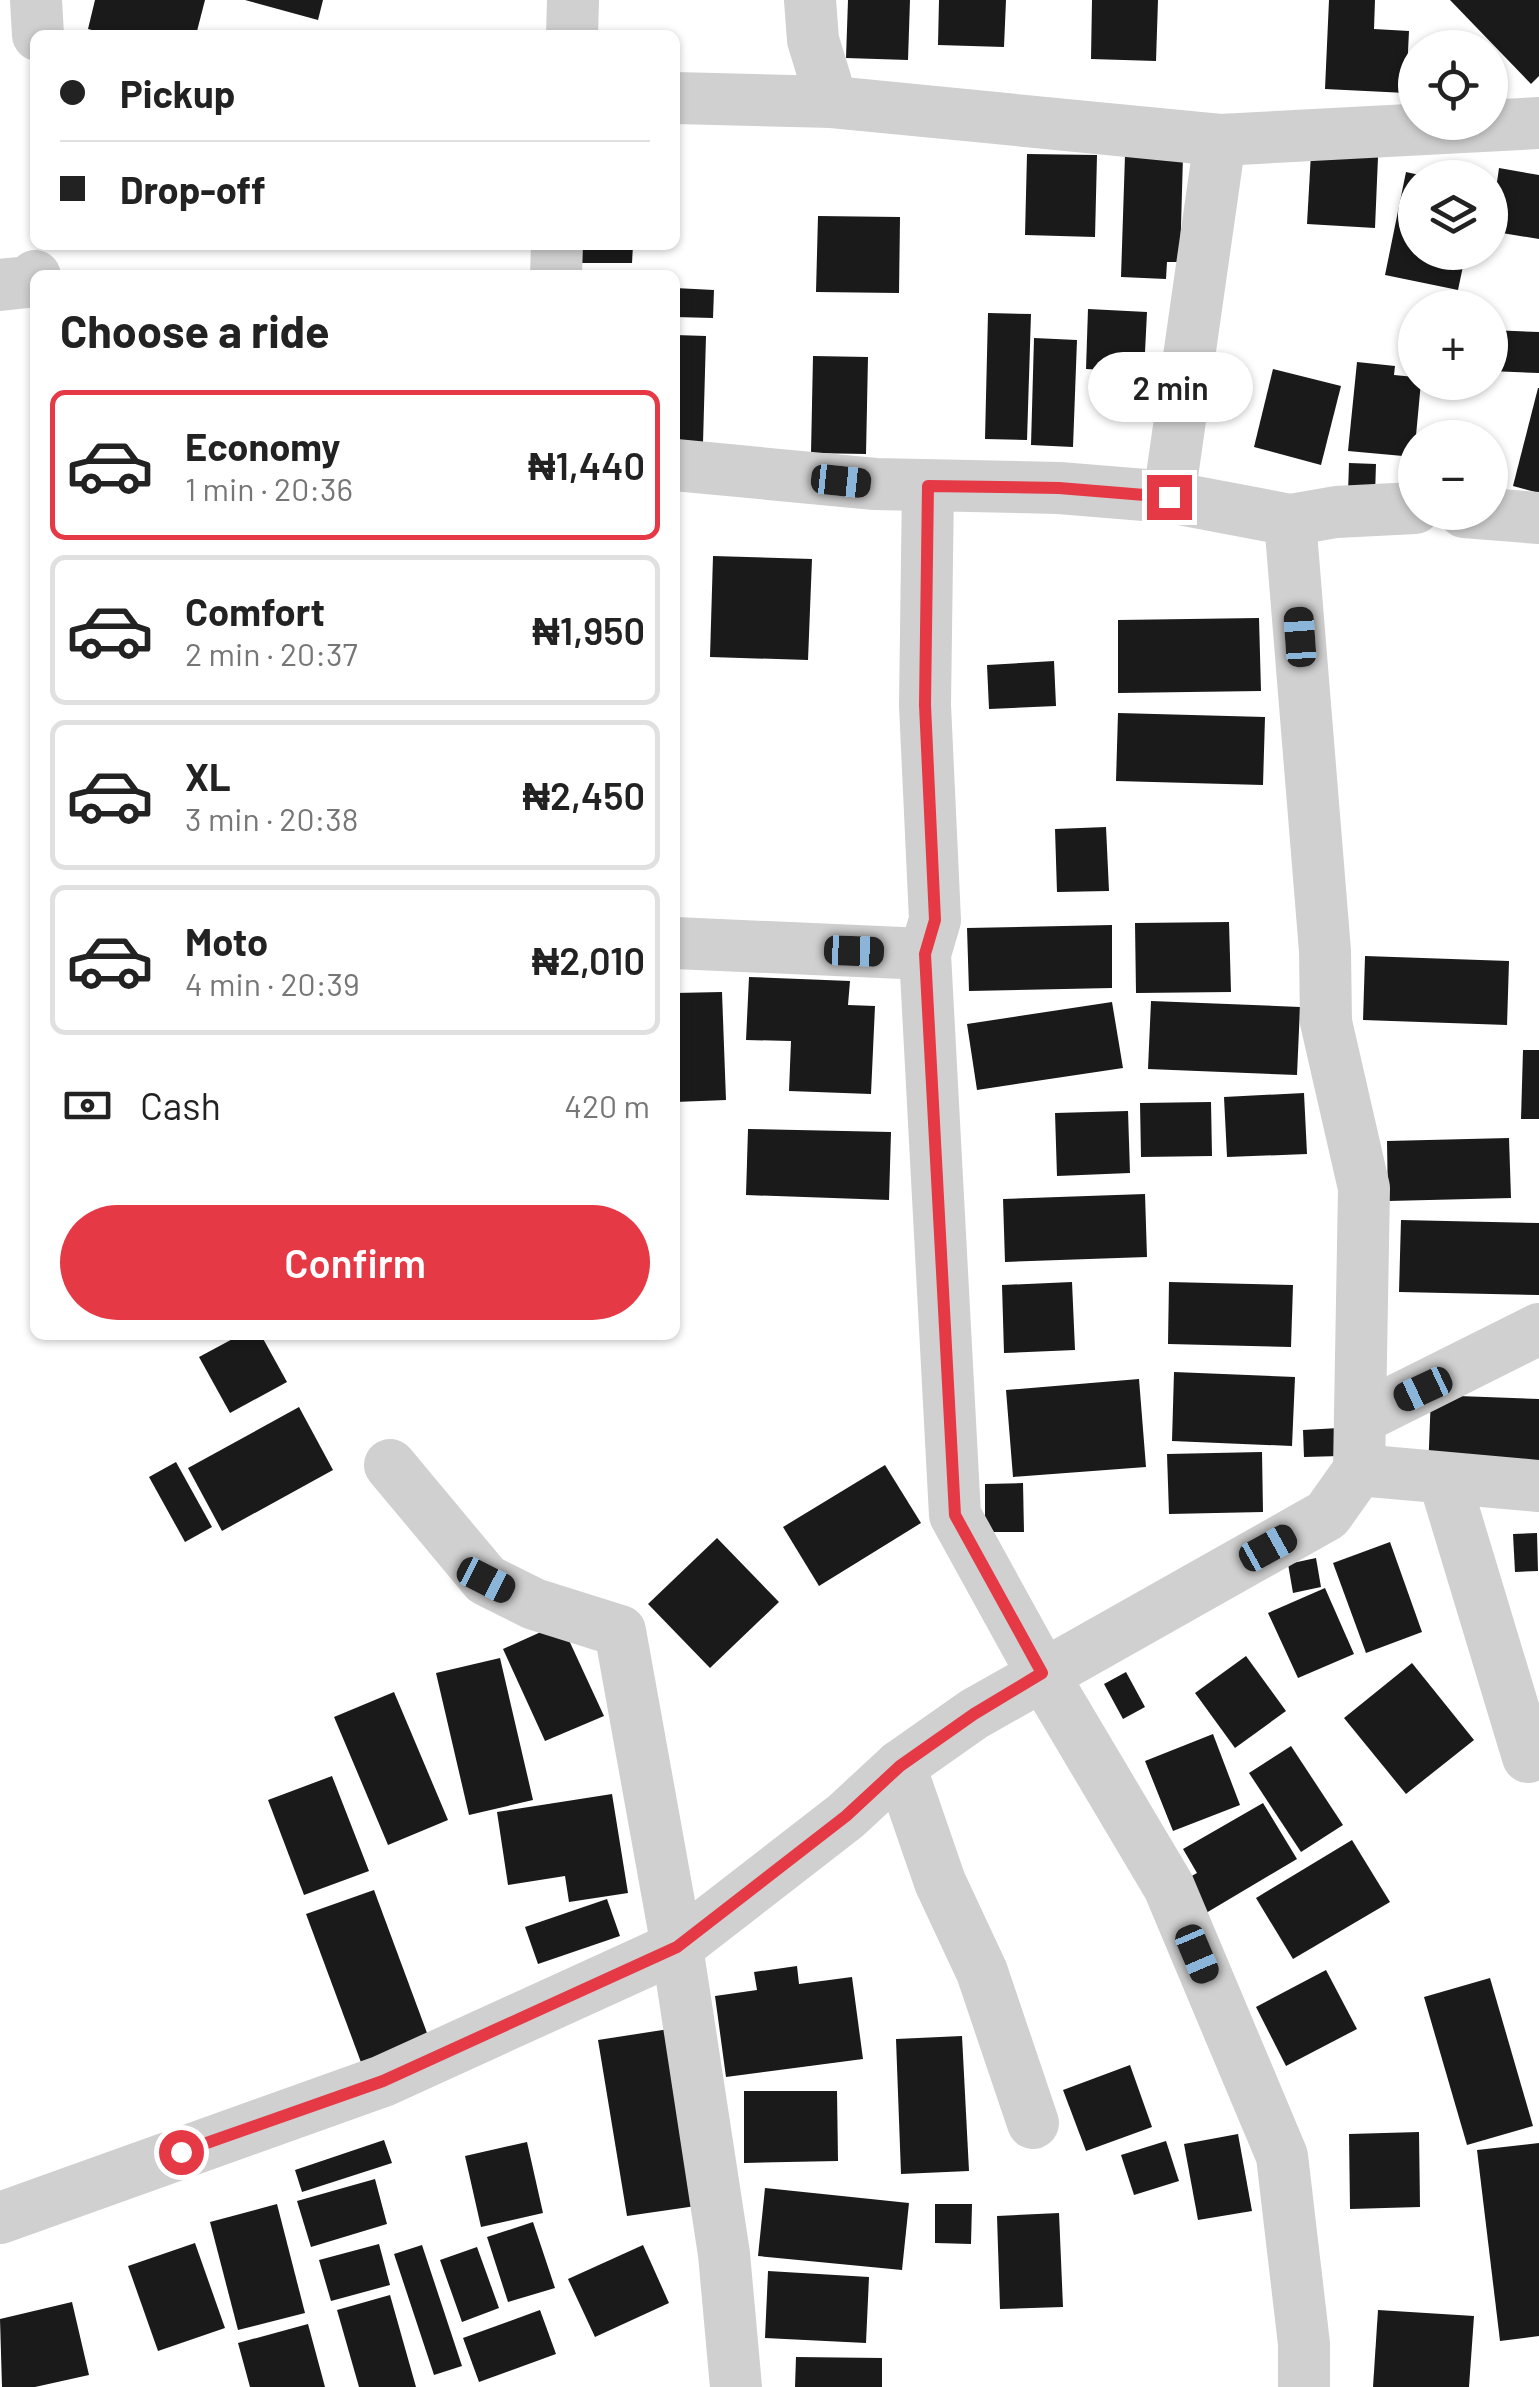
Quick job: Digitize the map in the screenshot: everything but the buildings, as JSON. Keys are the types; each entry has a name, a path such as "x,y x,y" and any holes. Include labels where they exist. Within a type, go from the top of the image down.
{"street":[{"path":"36,0 38,30"},
{"path":"572,30 574,0"},
{"path":"810,0 813,40 832,102"},
{"path":"680,98 832,102 1220,140 1539,122"},
{"path":"1169,497 1220,140"},
{"path":"0,285 30,280"},
{"path":"680,465 874,484 1059,488 1169,497 1290,520 1398,507"},
{"path":"928,486 925,705 935,920 925,954 955,1515 1042,1673 1169,1887 1282,2156 1304,2344 1304,2387"},
{"path":"1508,516 1539,518"},
{"path":"0,2218 383,2081 677,1947 846,1816 900,1766 974,1714 1327,1514 1359,1470 1364,1188 1326,1022 1325,951 1290,520"},
{"path":"680,943 925,954"},
{"path":"1361,1418 1539,1329"},
{"path":"390,1464 486,1580 534,1604 620,1631 677,1947 724,2254 736,2387"},
{"path":"1359,1470 1539,1486"},
{"path":"1444,1478 1528,1757"},
{"path":"900,1766 940,1882 982,1972 1033,2123"}],"route":[{"path":"181,2152 383,2081 677,1947 846,1816 900,1766 1042,1673 955,1515 925,954 935,920 925,705 928,486 1059,488 1169,497"}]}
